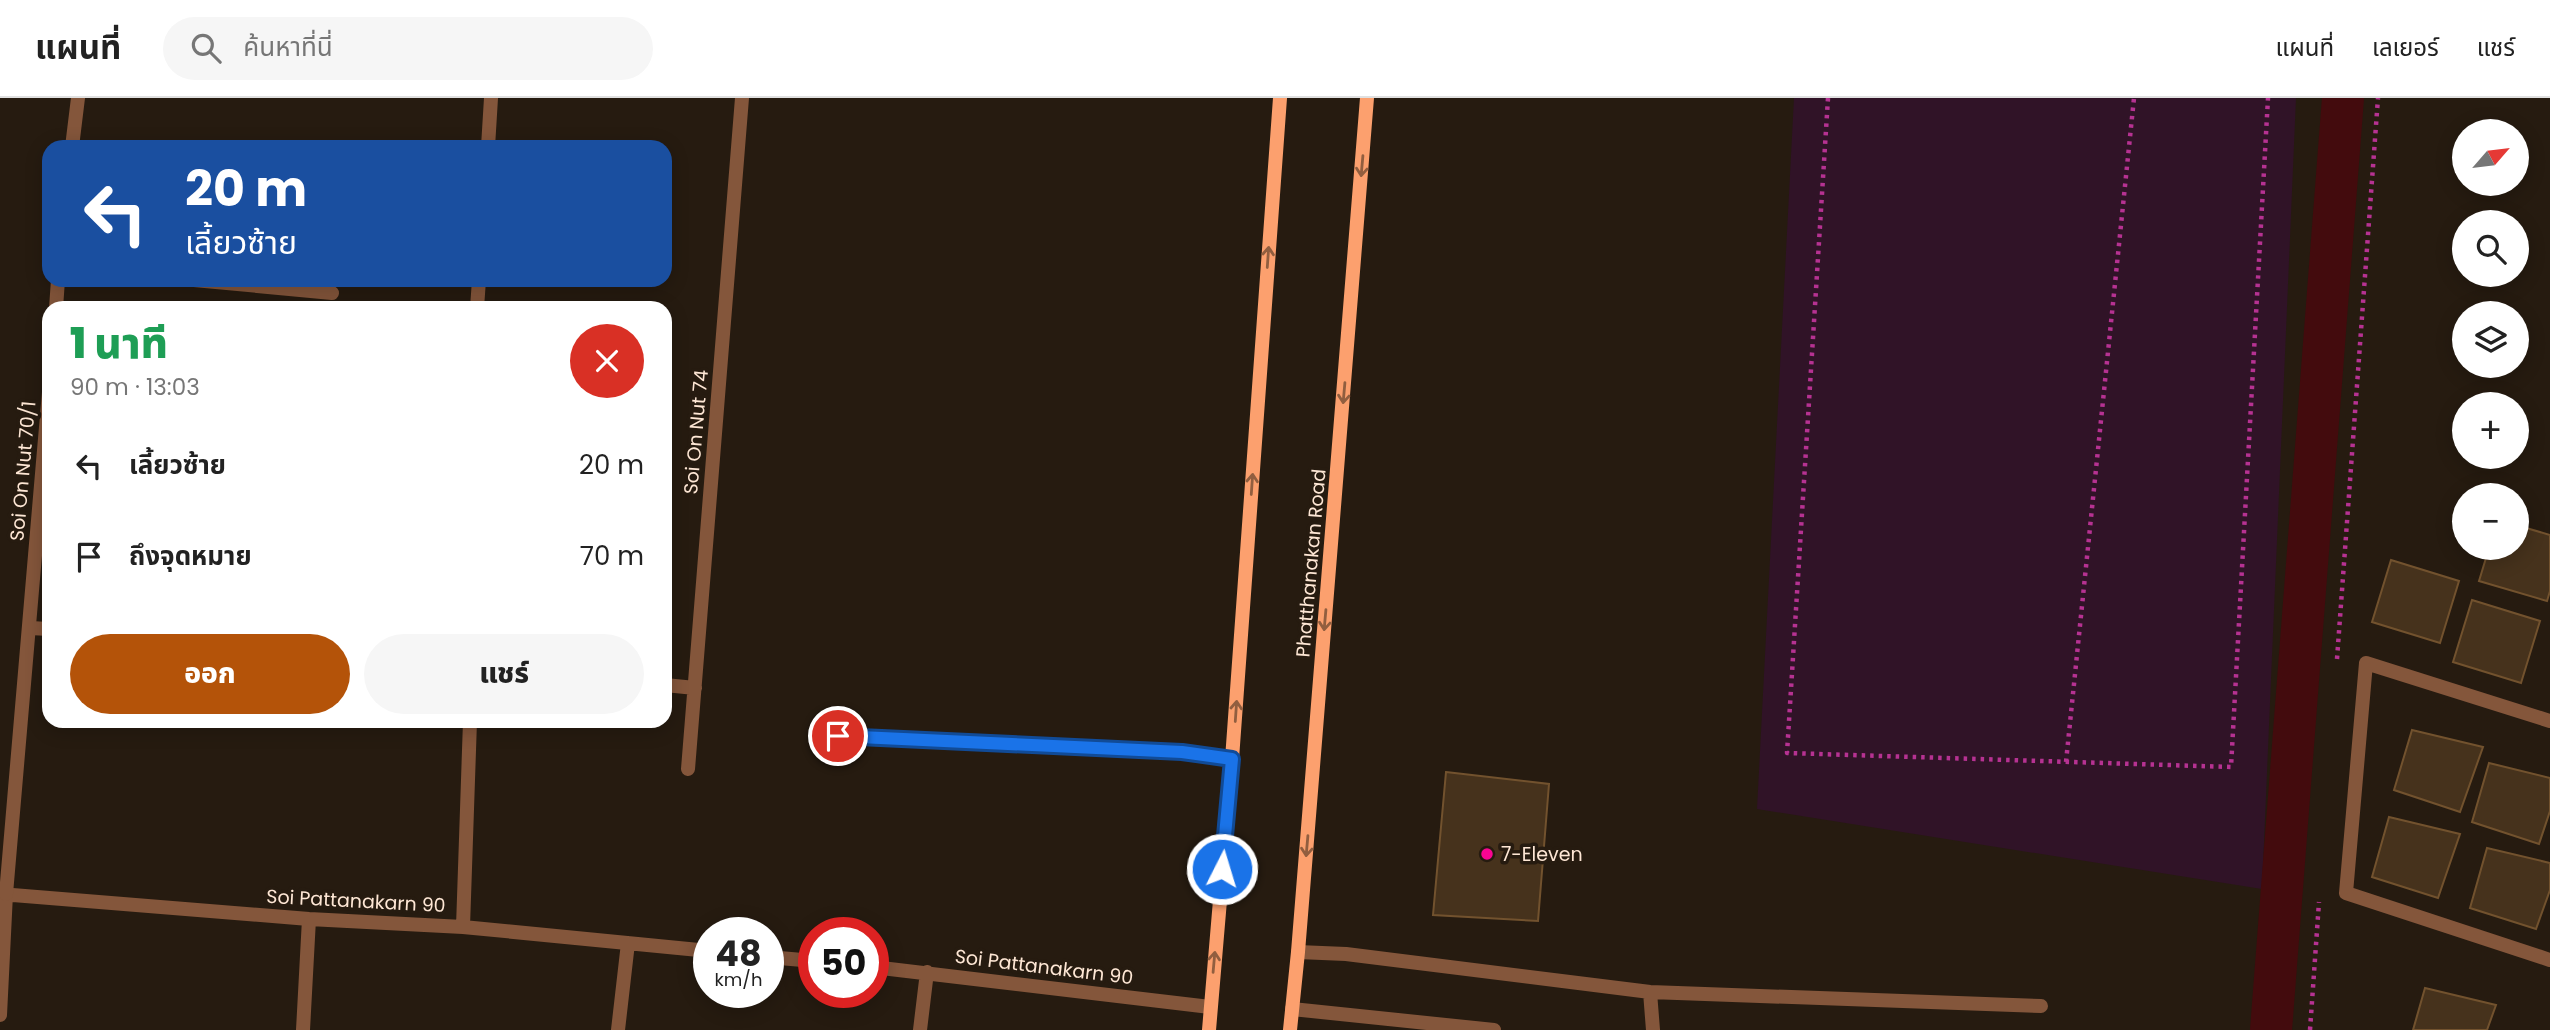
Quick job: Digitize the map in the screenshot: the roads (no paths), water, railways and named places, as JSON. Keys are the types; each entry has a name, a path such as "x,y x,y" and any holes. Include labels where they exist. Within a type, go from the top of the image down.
{"main road":[{"path":"1209,1030 1232,759 1280,98"},
{"name":"Phatthanakan Road","path":"1290,1030 1367,98"}],"street":[{"path":"73,140 78,98"},
{"path":"488,140 491,98"},
{"name":"Soi On Nut 74","path":"688,769 742,98"},
{"path":"268,287 332,293"},
{"name":"Soi On Nut 70/1","path":"0,1015 3,894 42,478"},
{"path":"30,628 42,629"},
{"path":"2550,721 2366,663 2346,892 2550,960"},
{"path":"672,686 695,688"},
{"path":"464,927 470,728"},
{"path":"838,736 1182,752 1232,759"},
{"name":"Soi Pattanakarn 90","path":"3,894 309,919 464,927 693,949"},
{"path":"303,1030 309,919"},
{"path":"618,1030 628,943"},
{"path":"1298,952 1346,954 1650,992 2041,1006"},
{"name":"Soi Pattanakarn 90","path":"889,968 1210,1007"},
{"path":"920,1030 927,972"},
{"path":"1650,992 1653,1030"},
{"path":"1292,1009 1494,1030"}],"waterway":[{"path":"2271,1030 2343,98"}],"place":[{"name":"7-Eleven","path":"1487,854"}]}
